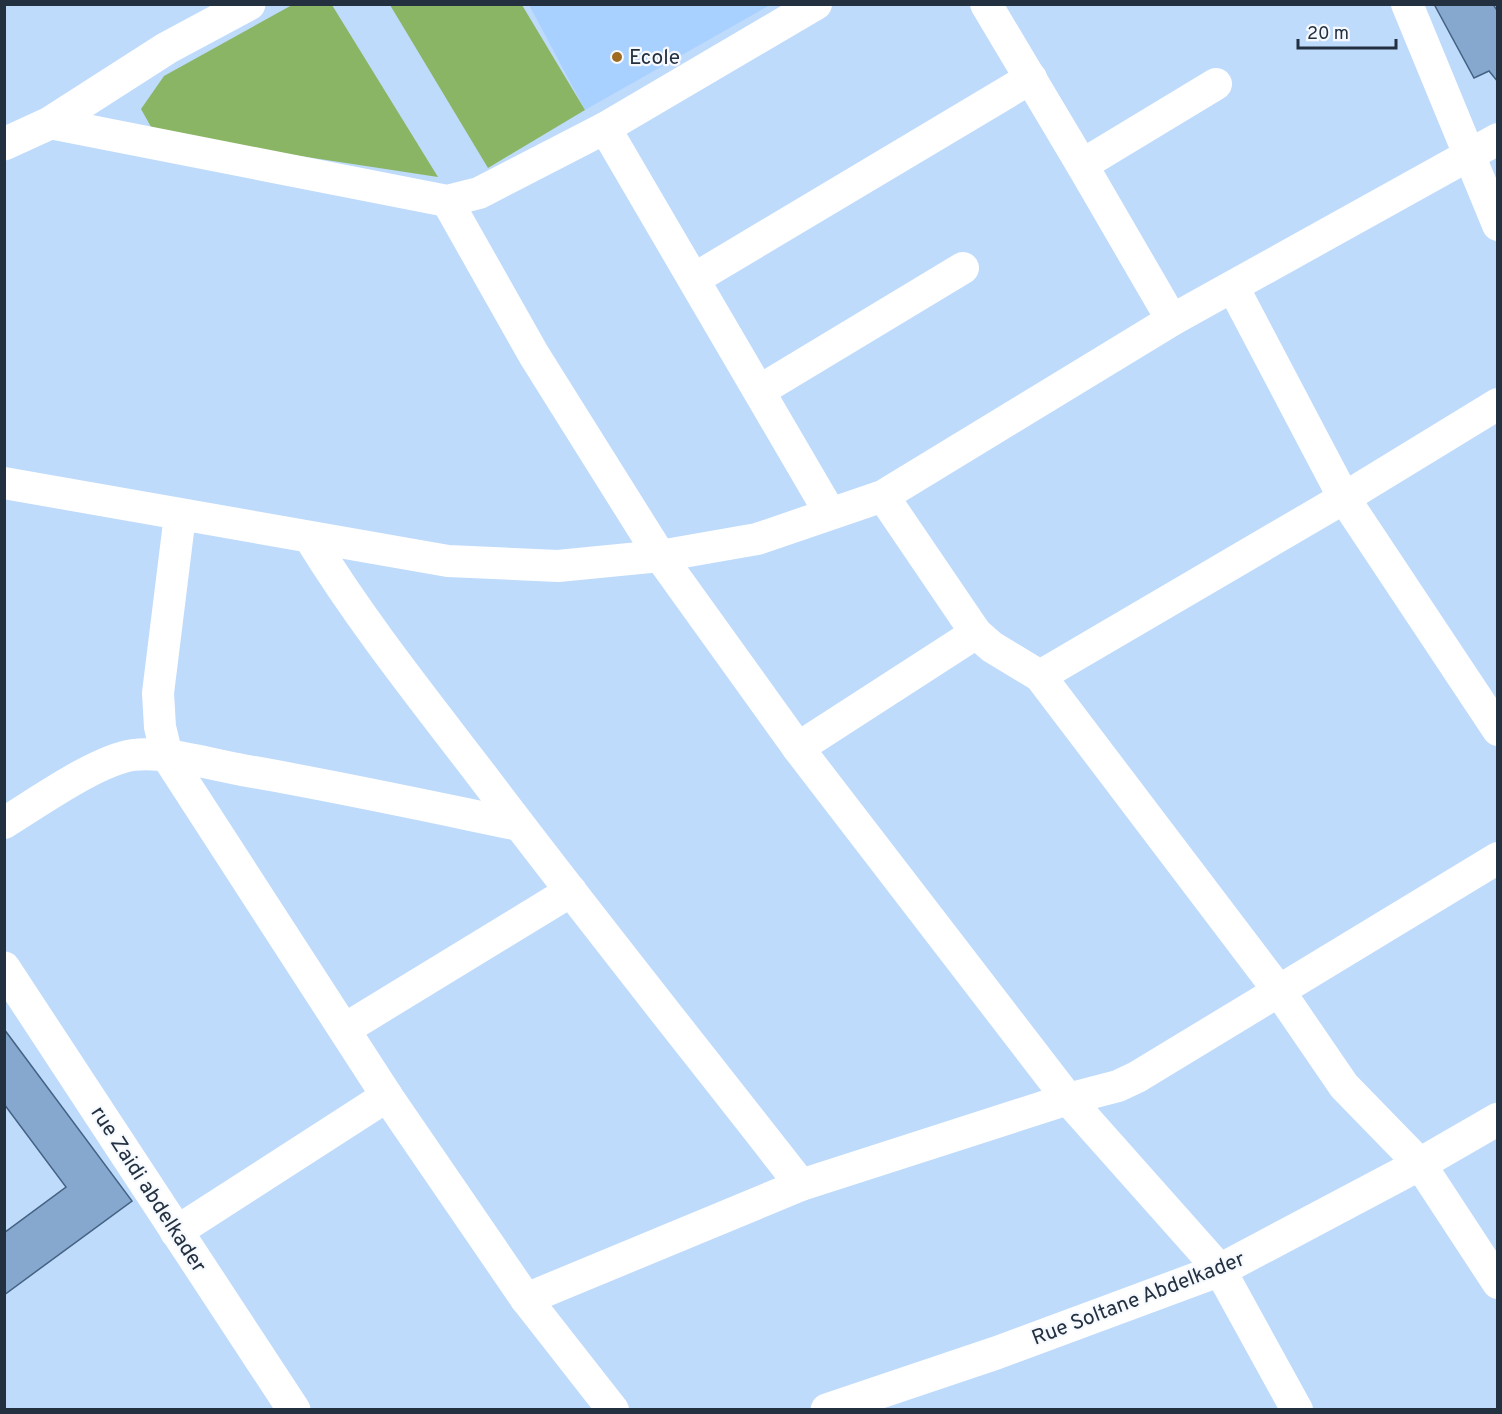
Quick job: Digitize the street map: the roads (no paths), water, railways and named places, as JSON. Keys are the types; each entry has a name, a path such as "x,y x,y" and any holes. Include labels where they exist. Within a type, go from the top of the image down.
{"main road":[{"path":"4,144 50,123 167,48 249,4"},
{"name":"rue Zaidi abdelkader","path":"4,968 294,1410"},
{"name":"Rue Soltane Abdelkader","path":"827,1410 996,1353 1220,1270 1420,1164 1497,1119"}],"street":[{"path":"50,123 447,201 479,193 605,128 816,4"},
{"path":"1407,4 1497,225"},
{"path":"991,6 1172,320"},
{"path":"694,279 1031,78"},
{"path":"1082,165 1216,84"},
{"path":"605,128 830,513"},
{"path":"4,483 448,561 558,566 660,556 757,538 883,496 1172,320 1497,139"},
{"path":"447,201 534,355 660,556 798,748 1068,1099 1220,1270 1297,1410"},
{"path":"759,391 963,268"},
{"path":"1233,287 1344,498 1497,730"},
{"path":"1040,676 1344,498 1497,404"},
{"path":"883,496 976,633 992,647 1040,676 1279,991 1344,1086 1420,1164 1497,1283"},
{"path":"180,515 158,693 160,726 167,756 387,1096 526,1299 613,1410"},
{"path":"310,538 369,628 519,825 801,1185"},
{"path":"798,748 976,633"},
{"path":"4,823 92,770 113,760 134,755 167,756 313,782 519,825"},
{"path":"526,1299 801,1185 1068,1099 1118,1086 1137,1077 1497,858"},
{"path":"345,1029 571,891"},
{"path":"176,1232 387,1096"}],"place":[{"name":"Ecole","path":"617,57"}]}
